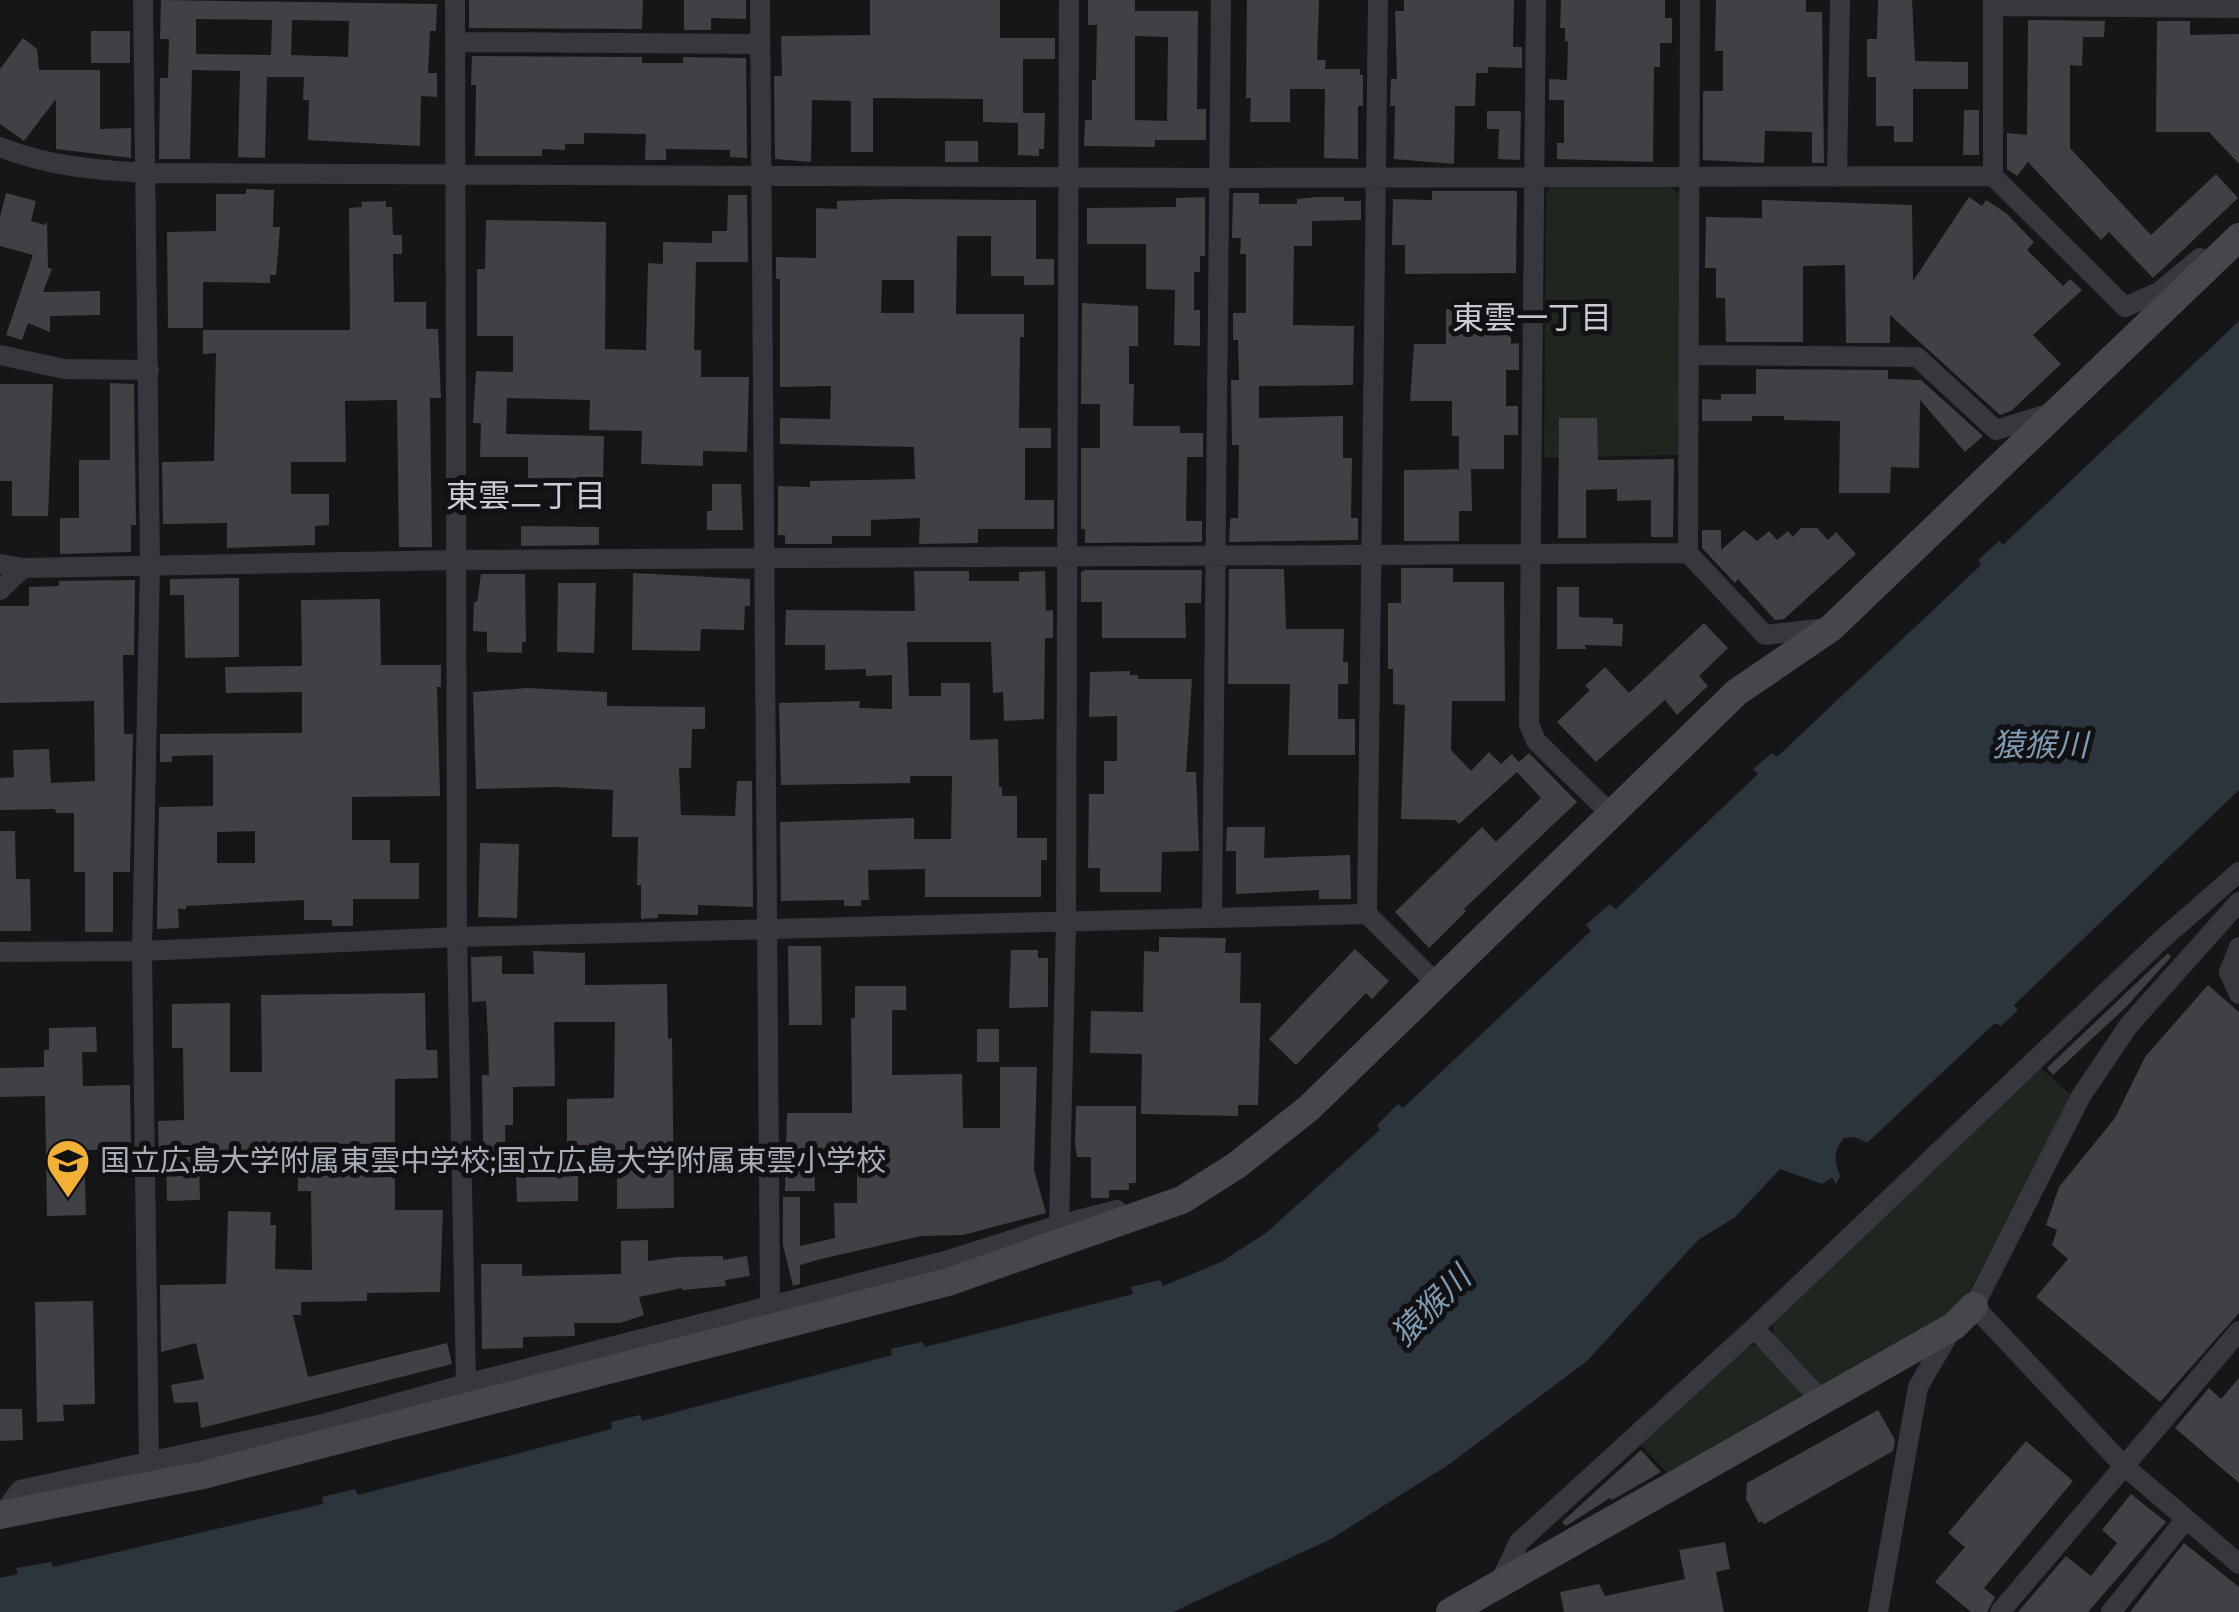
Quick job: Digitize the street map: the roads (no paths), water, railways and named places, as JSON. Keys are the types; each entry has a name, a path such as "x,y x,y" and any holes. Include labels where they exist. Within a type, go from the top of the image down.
{"street":[{"path":"142,0 150,564 142,951 148,1462"},
{"path":"455,0 457,938 466,1384"},
{"path":"760,0 770,1305"},
{"path":"1059,1225 1066,922 1070,0"},
{"path":"1212,918 1221,0"},
{"path":"1366,914 1378,0"},
{"path":"1536,0 1529,724 1536,742 1612,814"},
{"path":"1690,0 1688,553 1765,635 1831,628"},
{"path":"1837,177 1840,0"},
{"path":"1993,176 1993,3 2239,8"},
{"path":"455,42 760,44"},
{"path":"0,147 46,162 146,174 1993,176 2125,307 2159,292 2201,257 2239,236"},
{"path":"1,1515 20,1490 148,1462 326,1434 946,1272 1146,1216 1182,1200 1237,1166 1309,1108 1737,692 1831,628 2239,236"},
{"path":"0,355 64,368 149,370"},
{"path":"1688,355 1917,358 1996,430 2060,410"},
{"path":"0,564 23,568 456,560 1688,553"},
{"path":"0,590 23,568"},
{"path":"1500,1584 1519,1542 1754,1328 2160,941 2239,872"},
{"path":"1878,1612 1918,1387 1964,1316 2082,1096 2129,1025 2239,902"},
{"path":"0,952 1366,914 1436,983"},
{"path":"2239,947 2229,972 2239,994"},
{"path":"1,1515 203,1474 466,1384 626,1354 770,1305 946,1272 1059,1225 1185,1194 1182,1200"},
{"path":"1450,1612 1964,1316"},
{"path":"1964,1316 2123,1466 2239,1564"},
{"path":"1754,1328 1822,1401"},
{"path":"2000,1612 2239,1331"},
{"path":"2111,1612 2186,1519"}],"water":[{"name":"猿猴川","path":"2239,321 2239,790 2014,1005 2018,1010 2001,1026 1995,1023 1867,1143 1855,1137 1844,1138 1836,1152 1840,1176 1836,1184 1832,1178 1822,1184 1780,1169 1734,1218 1698,1240 1587,1361 1448,1465 1331,1539 1173,1612 0,1612 0,1578 18,1574 16,1568 51,1562 53,1567 323,1504 322,1497 355,1489 358,1495 612,1429 611,1422 640,1415 642,1421 892,1355 891,1349 922,1342 925,1347 1133,1294 1131,1287 1160,1280 1163,1286 1221,1262 1266,1233 1380,1130 1377,1125 1398,1104 1403,1108 1591,931 1586,925 1610,904 1616,909 1758,774 1753,769 1772,753 1777,757 1981,565 1978,560 1999,541 2003,545"}],"place":[{"name":"国立広島大学附属東雲中学校;国立広島大学附属東雲小学校","path":"68,1199"}],"district":[{"name":"東雲一丁目","path":"1532,318"},
{"name":"東雲二丁目","path":"526,496"}]}
